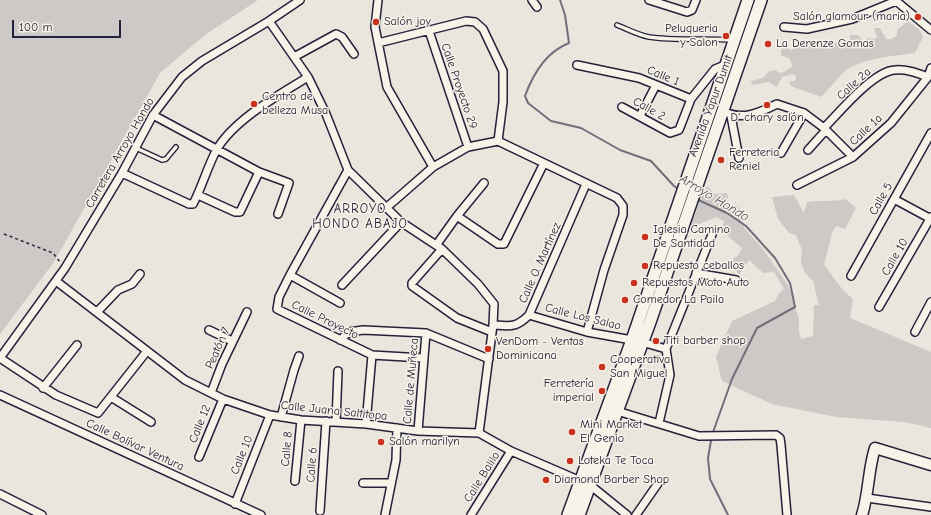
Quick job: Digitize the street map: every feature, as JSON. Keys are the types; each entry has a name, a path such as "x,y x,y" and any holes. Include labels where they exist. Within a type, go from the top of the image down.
{"main road":[{"name":"Avenida Yapur Dumit","path":"579,515 585,483 680,219 748,0"},
{"name":"Avenida Yapur Dumit","path":"700,158 727,114 761,0"},
{"name":"Avenida Yapur Dumit","path":"568,515 585,483 617,411 637,341"}],"street":[{"name":"Carretera Arroyo Hondo","path":"0,358 65,268 122,173 153,115 182,76 192,68 269,21 300,0"},
{"path":"378,0 375,27 388,87 433,167"},
{"path":"532,0 537,7"},
{"path":"649,0 687,12 692,10 696,0"},
{"path":"784,27 807,29 852,19 895,1 931,30"},
{"path":"269,21 308,77 326,114 348,170 401,222 440,247 478,284 494,304 493,328 478,433"},
{"path":"378,43 466,21 475,22 483,29 503,71 503,102 498,141"},
{"name":"Calle Proyecto 29","path":"429,31 468,148"},
{"path":"294,57 336,34 342,37 354,54"},
{"path":"691,99 715,69 727,64"},
{"name":"Calle 1","path":"576,65 639,78 691,99"},
{"name":"Calle 1a","path":"797,185 853,157 891,123 928,77 931,68"},
{"name":"Calle 2a","path":"808,150 825,129 880,75 893,70 910,70 928,77"},
{"path":"122,173 189,204 193,204 216,150 230,134 256,110 308,77"},
{"path":"640,116 656,85"},
{"name":"Calle 2","path":"622,107 670,133 679,130 691,99"},
{"path":"738,158 727,114 743,116 759,113 777,104 804,113 825,129 853,157"},
{"path":"781,153 804,113"},
{"path":"153,115 259,172 290,183 278,214"},
{"name":"Calle 5","path":"851,276 931,133"},
{"path":"386,208 433,167 468,148 498,141 617,198 623,206 623,215 604,270 587,332"},
{"path":"457,216 498,244 504,244 544,163"},
{"name":"Calle Proyecto","path":"348,170 290,275 279,297 277,309 372,355 423,358"},
{"path":"198,195 235,212 240,212 259,172"},
{"path":"440,247 457,216 484,184"},
{"name":"Calle O. Martínez","path":"440,247 412,283 412,286 456,318 493,328 513,327 521,323 529,315 586,184"},
{"path":"894,199 931,218"},
{"name":"Calle 10","path":"879,307 931,218"},
{"path":"342,284 401,222"},
{"path":"659,423 670,375 666,349 713,232"},
{"path":"696,273 736,280"},
{"path":"97,312 118,290 132,284 140,274"},
{"path":"290,275 340,303"},
{"name":"Calle Juana Saltitopa","path":"56,281 185,380 223,399 270,415 301,420 366,424 418,431 478,433 511,452 585,483 627,515"},
{"path":"915,332 931,302"},
{"name":"Peatón 7","path":"211,393 232,342 247,312"},
{"name":"Calle Los Salao","path":"529,315 587,332 637,341 666,349"},
{"path":"209,330 232,342"},
{"path":"340,340 349,332 363,330 426,333 489,359"},
{"name":"Calle de Muñeca","path":"418,431 426,333"},
{"path":"43,388 77,345"},
{"path":"0,358 43,388 98,413 147,351"},
{"path":"366,424 372,355"},
{"path":"281,417 299,356"},
{"path":"336,422 338,372"},
{"name":"Calle Bolívar Ventura","path":"0,395 261,515"},
{"path":"111,397 151,422"},
{"name":"Calle 12","path":"198,457 223,399"},
{"path":"617,411 703,436 772,435 780,438 787,515"},
{"name":"Calle 10","path":"235,504 270,415"},
{"name":"Calle 8","path":"295,481 301,420"},
{"name":"Calle 6","path":"320,511 326,421"},
{"path":"385,515 396,460 397,428"},
{"path":"862,515 867,498 875,448 931,465"},
{"name":"Calle Balilo","path":"471,515 511,452"},
{"path":"636,515 659,482"},
{"path":"363,483 391,483"},
{"path":"0,494 42,515"},
{"path":"867,498 931,507"}],"lane":[{"path":"617,25 647,36 676,39 694,38 736,40"},
{"path":"136,148 162,160 166,159 176,147"}],"path":[{"path":"4,234 53,253 65,268"}],"shaded area":[{"path":"0,0 258,0 205,35 160,73 54,262 0,334"},
{"path":"908,21 920,30 923,37 915,53 879,58 853,66 840,76 821,97 791,86 789,82 796,80 796,76 792,74 782,77 777,87 769,82 752,85 751,81 763,78 768,72 775,70 780,73 793,66 789,58 781,56 783,45 791,50 801,46 850,41 850,35 858,35 862,39 865,47 867,46 867,38 875,39 877,37 874,28 880,28 886,39 891,39 897,35 897,30"},
{"path":"707,186 715,194 727,193 729,203 739,207 744,228 762,248 788,285 799,319 799,332 801,339 813,336 814,305 819,305 813,281 805,273 801,262 802,250 796,235 789,233 778,219 772,197 794,195 804,213 807,202 812,201 846,199 856,208 845,229 836,226 832,233 824,265 841,288 853,299 850,318 931,352 931,428 905,422 836,417 772,404 722,381 716,357 732,321 775,301 779,293 784,289 774,272 763,273 749,260 739,275 732,264 734,258 738,256 742,248 729,237 723,225 724,221 716,217 690,228 701,197"}],"waterway":[{"name":"Arroyo Hondo","path":"560,0 565,15 569,43 561,47 547,58 536,72 525,96 528,103 551,121 581,128 620,150 651,161 674,186 680,190"},
{"name":"Arroyo Hondo","path":"696,199 727,213 746,226 775,258 790,283 795,307 757,328 732,379 712,435 708,458 710,479 728,515"}],"place":[{"name":"Salón glamour (maria)","path":"918,17"},
{"name":"Salón joy","path":"376,22"},
{"name":"Peluqueria y Salon","path":"726,36"},
{"name":"La Derenze Gomas","path":"768,44"},
{"name":"Centro de belleza Musa","path":"254,104"},
{"name":"D' chary salón","path":"767,105"},
{"name":"Ferreteria Reniel","path":"721,160"},
{"name":"Iglesia Camino De Santidad","path":"645,237"},
{"name":"Repuesto ceballos","path":"645,266"},
{"name":"Repuestos Moto Auto","path":"634,283"},
{"name":"Comedor La Paila","path":"625,300"},
{"name":"Titi barber shop","path":"656,341"},
{"name":"VenDom - Ventas Dominicana","path":"488,349"},
{"name":"Cooperativa San Miguel","path":"602,367"},
{"name":"Ferretería imperial","path":"602,391"},
{"name":"Mini Market El Genio","path":"572,432"},
{"name":"Salón marilyn","path":"381,442"},
{"name":"Loteka Te Toca","path":"570,461"},
{"name":"Diamond Barber Shop","path":"546,480"}],"district":[{"name":"ARROYO HONDO ABAJO","path":"360,216"}]}
